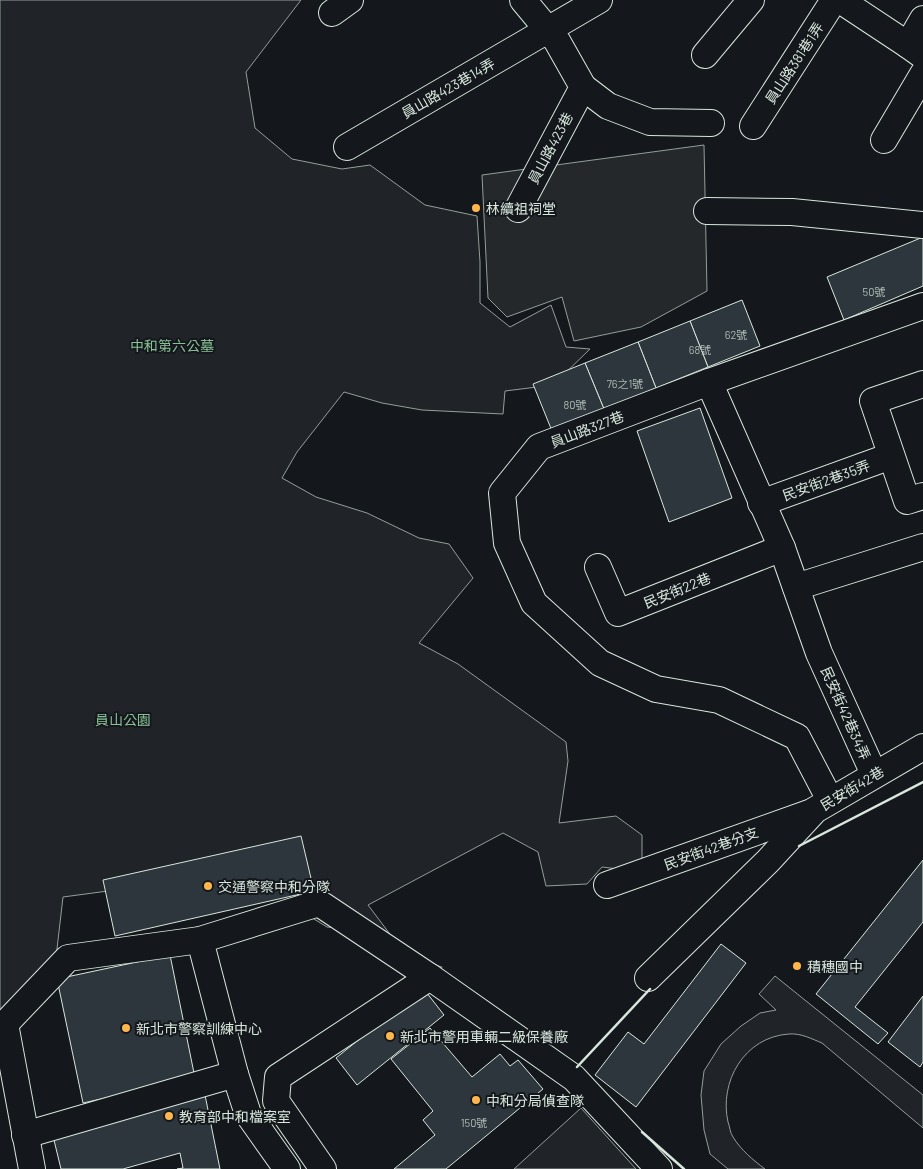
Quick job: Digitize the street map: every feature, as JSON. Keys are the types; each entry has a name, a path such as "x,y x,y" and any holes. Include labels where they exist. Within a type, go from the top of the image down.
{"street":[{"path":"524,0 558,41 583,87 608,106 650,122 711,123"},
{"name":"員山路423巷14弄","path":"347,147 599,0"},
{"path":"705,55 751,0"},
{"name":"員山路381巷1弄","path":"753,126 834,0"},
{"path":"840,0 916,50 923,19"},
{"path":"884,140 923,74"},
{"name":"員山路423巷","path":"518,208 583,87"},
{"path":"707,211 792,212 923,225"},
{"name":"員山路327巷","path":"822,805 797,738 719,700 656,689 600,663 534,603 507,543 502,493 539,447 709,382 923,306"},
{"name":"民安街42巷34弄","path":"709,382 761,504 782,548 819,653 874,774"},
{"path":"923,384 873,400 907,501 923,496"},
{"name":"民安街2巷35弄","path":"761,504 891,456"},
{"path":"796,587 923,546"},
{"name":"民安街22巷","path":"598,567 618,613 782,548"},
{"name":"民安街42巷","path":"648,978 768,862 822,805 923,747"},
{"name":"民安街42巷分支","path":"607,885 822,805"},
{"path":"32,1169 5,1024 68,958 200,940 320,903 574,1078 659,1169"},
{"path":"200,940 235,1074 248,1114 288,1169"},
{"path":"323,1169 276,1101 278,1077 430,977"},
{"path":"25,1135 235,1074"}],"green space":[{"path":"0,0 301,0 246,72 255,128 292,159 342,169 370,165 425,205 477,216 480,303 510,327 551,305 566,347 590,349 553,385 505,391 503,414 422,410 382,403 344,392 297,452 282,478 316,497 367,513 419,538 449,544 473,578 419,643 458,664 566,742 568,761 559,823 616,816 642,835 642,872 602,867 587,884 546,886 538,852 503,833 368,905 408,958 442,967 432,988 359,930 327,927 296,908 293,854 108,891 63,897 55,966 0,1027"},
{"path":"775,976 923,1095 923,1128 822,1043 802,1035 789,1034 773,1037 759,1043 748,1053 738,1064 731,1077 727,1092 726,1107 732,1135 743,1150 765,1169 728,1169 710,1154 704,1130 701,1095 704,1071 721,1044 741,1026 760,1013 776,1010 759,994"},
{"path":"581,1108 636,1169 514,1169"}],"shaded area":[{"path":"704,145 707,291 641,327 574,341 562,297 507,317 488,298 482,175"}],"building":[{"path":"923,237 923,286 844,320 827,277"},
{"path":"742,300 760,346 708,367 690,321"},
{"path":"690,321 708,367 656,388 638,342"},
{"path":"638,342 656,388 604,409 585,363"},
{"path":"585,363 604,409 552,431 533,384"},
{"path":"700,408 732,498 669,522 637,431"},
{"name":"交通警察中和分隊","path":"301,836 314,891 115,936 103,880"},
{"path":"923,860 923,922 855,1007 888,1033 878,1044 816,994"},
{"path":"721,944 746,963 636,1107 595,1075 628,1032 644,1044"},
{"name":"新北市警察訓練中心","path":"170,955 195,1078 83,1103 57,979"},
{"name":"新北市警用車輛二級保養廠","path":"423,988 444,1015 357,1085 336,1058"},
{"path":"923,996 923,1062 920,1067 888,1042"},
{"name":"中和分局偵查隊","path":"430,1028 472,1077 500,1054 510,1066 518,1060 543,1089 446,1169 394,1169 435,1135 423,1120 433,1111 391,1059"},
{"name":"教育部中和檔案室","path":"205,1095 220,1169 177,1169 183,1168 180,1153 123,1169 61,1169 53,1136"}],"wall":[{"path":"799,846 923,782"},
{"path":"577,1067 650,989"},
{"path":"642,1132 684,1169"}],"place":[{"name":"林續祖祠堂","path":"476,208"},
{"name":"交通警察中和分隊","path":"208,886"},
{"name":"積穗國中","path":"797,966"},
{"name":"新北市警察訓練中心","path":"126,1028"},
{"name":"新北市警用車輛二級保養廠","path":"390,1036"},
{"name":"中和分局偵查隊","path":"476,1100"},
{"name":"教育部中和檔案室","path":"169,1116"}],"park label":[{"name":"中和第六公墓","path":"172,345"},
{"name":"員山公園","path":"123,719"}]}
